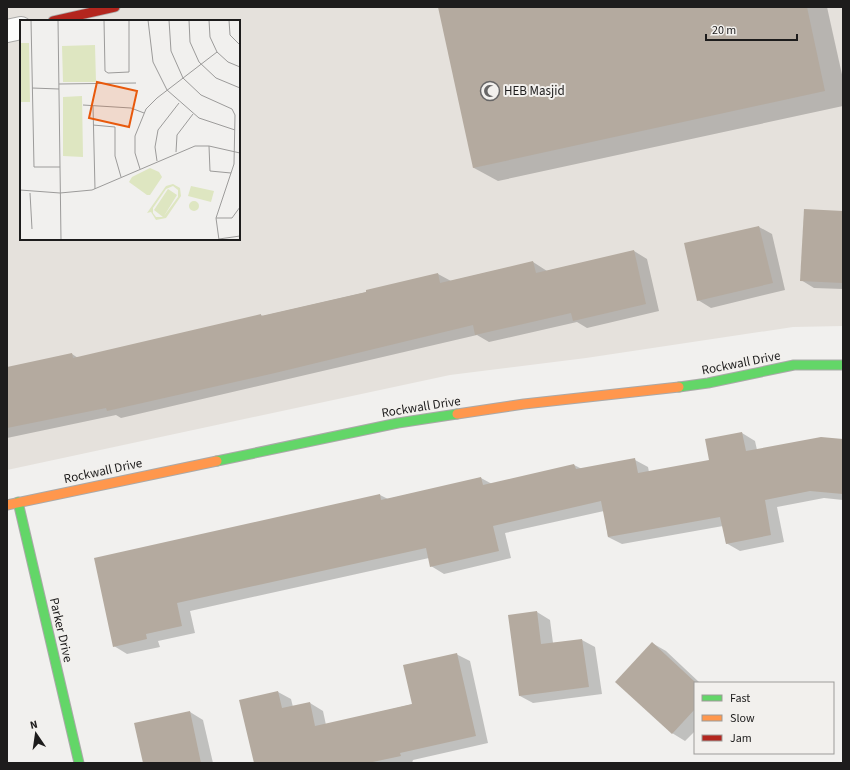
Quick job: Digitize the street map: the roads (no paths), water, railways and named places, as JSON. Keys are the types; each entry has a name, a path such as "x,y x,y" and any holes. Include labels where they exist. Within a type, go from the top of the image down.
{"street":[{"path":"57,20 115,7"},
{"path":"7,31 20,28"},
{"name":"Rockwall Drive","path":"7,505 398,423 524,404 617,395 708,383 794,366 843,365"},
{"name":"Parker Drive","path":"18,502 79,763"}],"place":[{"name":"HEB Masjid","path":"490,91"}]}
